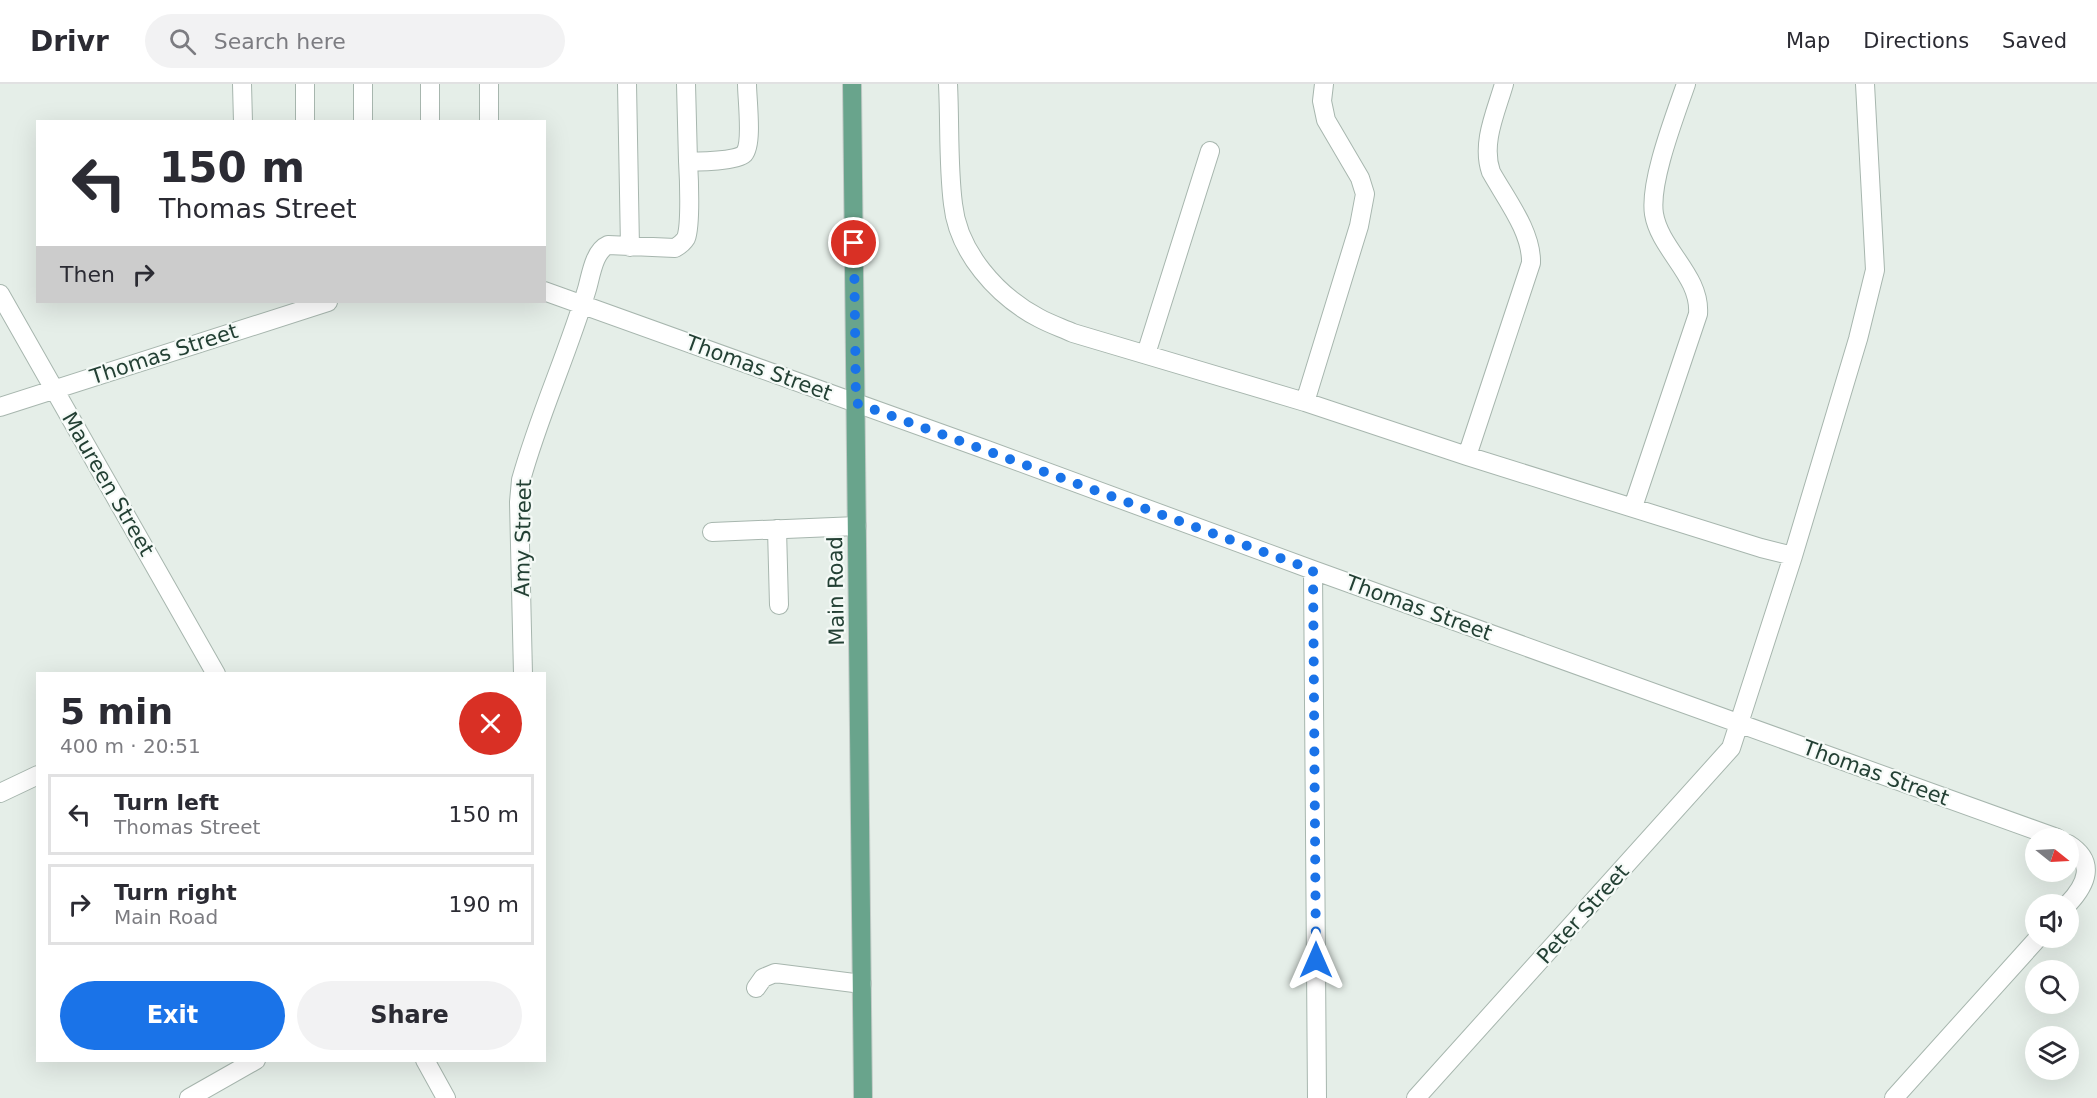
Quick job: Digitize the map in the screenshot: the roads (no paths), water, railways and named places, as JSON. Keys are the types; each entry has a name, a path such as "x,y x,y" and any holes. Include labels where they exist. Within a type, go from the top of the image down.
{"main road":[{"name":"Main Road","path":"852,84 863,1098"}],"street":[{"path":"242,84 243,120"},
{"path":"305,84 306,120"},
{"path":"363,84 363,120"},
{"path":"430,84 430,120"},
{"path":"489,84 489,120"},
{"path":"627,84 630,247 675,248 683,243 687,234 689,189 686,84"},
{"path":"688,161 737,158 744,154 748,143 747,84"},
{"path":"948,84 953,206 965,245 989,279 1015,302 1038,318 1073,333 1305,402 1467,456 1793,556"},
{"path":"1305,402 1359,226 1365,194 1360,178 1326,120 1322,101 1324,84"},
{"path":"1467,456 1531,263 1532,251 1528,238 1488,163 1488,137 1504,84"},
{"path":"1633,507 1698,314 1699,304 1696,292 1660,232 1654,215 1653,199 1657,177 1686,84"},
{"name":"Peter Street","path":"1416,1098 1731,748 1793,556 1858,339 1875,270 1865,84"},
{"path":"1146,354 1210,151"},
{"name":"Amy Street","path":"523,672 519,502 521,480 601,248 612,244 630,247"},
{"name":"Thomas Street","path":"546,292 2029,828"},
{"name":"Maureen Street","path":"0,294 213,672"},
{"name":"Thomas Street","path":"0,407 325,303"},
{"path":"712,532 857,526"},
{"path":"777,529 778,605"},
{"path":"1313,570 1317,1098"},
{"path":"0,793 36,776"},
{"path":"2076,894 2082,886 2086,869 2079,855"},
{"path":"1894,1098 2029,948"},
{"path":"756,988 763,978 775,973 862,984"},
{"path":"189,1098 252,1062"},
{"path":"426,1062 446,1098"}]}
